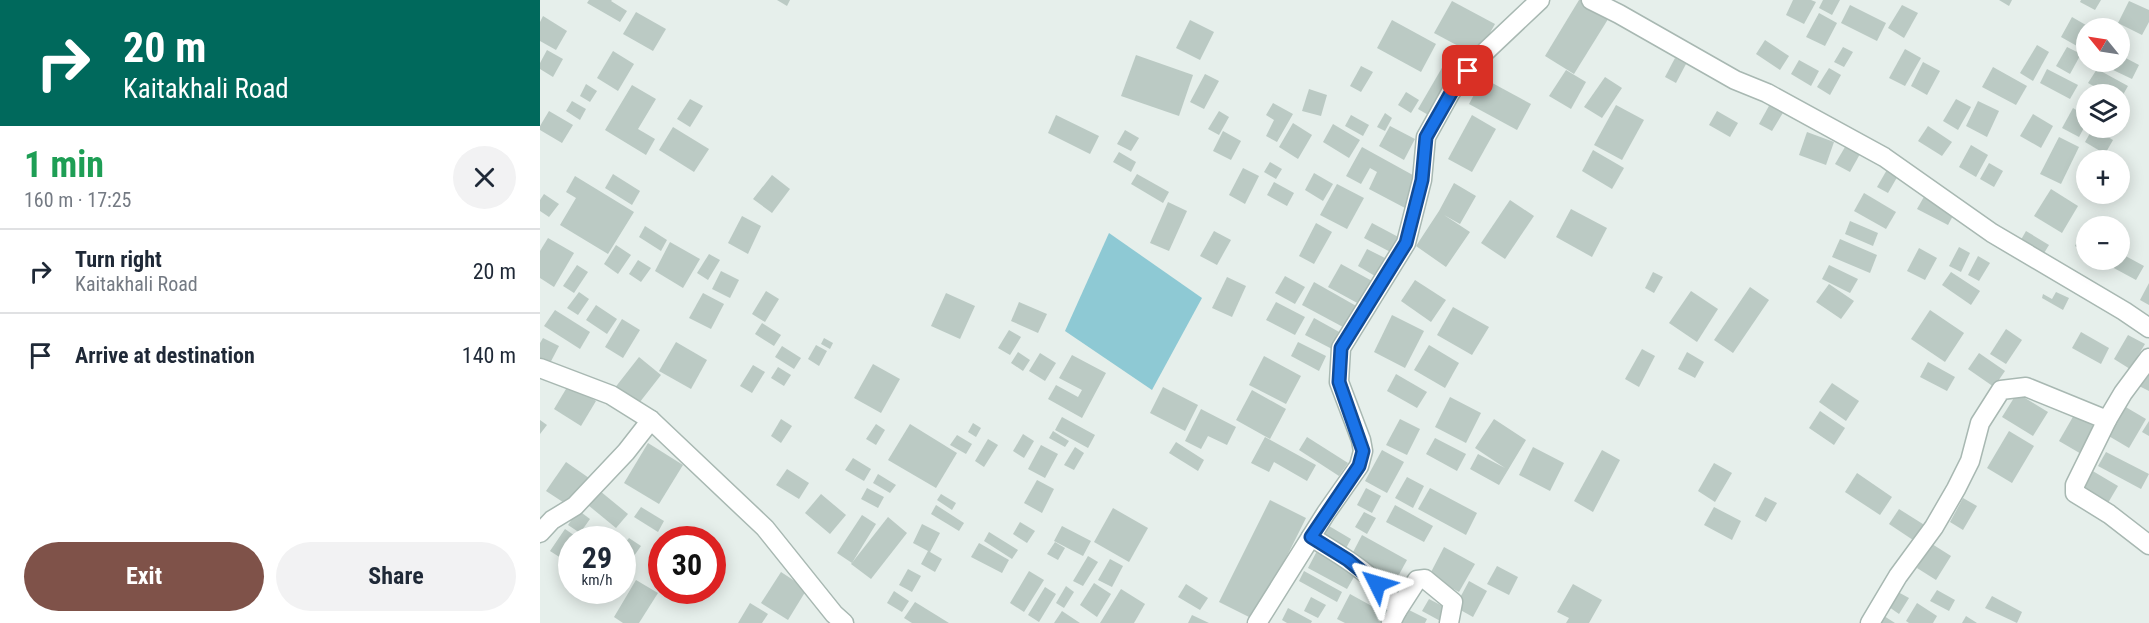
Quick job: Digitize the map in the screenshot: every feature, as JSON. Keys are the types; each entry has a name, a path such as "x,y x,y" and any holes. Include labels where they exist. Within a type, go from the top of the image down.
{"street":[{"path":"1257,623 1359,466 1363,451 1339,382 1341,348 1406,243 1422,180 1426,137 1451,93 1468,71 1540,0"},
{"path":"1591,0 1735,80 1767,93 1884,157 1992,233 2149,328"},
{"path":"2149,358 2107,420 2075,485 2075,493 2109,514 2149,545"},
{"path":"540,368 611,395 651,420 765,528 834,614 844,623"},
{"path":"1870,623 1898,576 1934,526 1956,489 1970,461 1980,423 2001,390 2026,387 2107,420"},
{"path":"540,532 552,520 575,506 626,452 651,420"},
{"path":"1311,537 1348,560 1377,584 1395,602 1394,617"},
{"path":"1394,617 1417,580 1425,579 1453,602 1449,623"}],"water":[{"path":"1109,233 1202,298 1152,390 1065,331"}],"building":[{"path":"589,0 612,0 627,11 620,22 587,3"},
{"path":"777,0 790,0 787,6"},
{"path":"1579,0 1583,0 1610,16 1574,74 1545,56"},
{"path":"1793,0 1816,2 1804,24 1786,15"},
{"path":"1823,0 1840,0 1832,15 1819,8"},
{"path":"1999,0 2012,0 2009,6"},
{"path":"2081,0 2101,0 2095,10 2080,2"},
{"path":"1452,1 1495,24 1477,56 1434,33"},
{"path":"2129,1 2149,10 2149,22 2142,35 2130,29 2130,18 2120,18"},
{"path":"1850,5 1886,23 1877,41 1841,23"},
{"path":"1902,5 1918,13 1904,38 1888,28"},
{"path":"636,12 666,29 653,51 623,34"},
{"path":"1819,13 1837,23 1825,46 1806,37"},
{"path":"543,16 567,31 556,50 540,41 540,22"},
{"path":"2072,17 2076,19 2076,45 2061,37"},
{"path":"1190,20 1214,32 1200,60 1176,48"},
{"path":"1392,20 1436,44 1421,72 1377,48"},
{"path":"1765,40 1789,56 1780,70 1756,54"},
{"path":"2037,45 2049,52 2033,81 2020,73"},
{"path":"1843,47 1853,52 1844,67 1834,62"},
{"path":"2067,47 2076,52 2076,63 2070,74 2056,66"},
{"path":"1905,49 1921,58 1905,86 1889,78"},
{"path":"547,50 563,59 553,77 540,69 540,63"},
{"path":"613,51 634,64 618,91 597,78"},
{"path":"1136,55 1193,75 1179,116 1121,96"},
{"path":"1675,58 1686,64 1676,83 1665,77"},
{"path":"1799,60 1819,71 1811,86 1791,74"},
{"path":"2130,60 2139,65 2132,79 2117,72 2130,72"},
{"path":"1923,62 1940,71 1927,95 1911,86"},
{"path":"1361,66 1373,72 1361,92 1350,86"},
{"path":"1443,66 1455,72 1430,116 1418,109"},
{"path":"1993,67 2027,86 2016,105 1982,87"},
{"path":"1829,68 1841,75 1830,95 1817,87"},
{"path":"2047,69 2076,84 2076,88 2070,99 2040,83"},
{"path":"1566,70 1586,82 1571,109 1549,96"},
{"path":"2095,72 2102,72 2124,84 2090,84 2088,83"},
{"path":"1205,74 1219,81 1204,109 1190,102"},
{"path":"1605,77 1622,88 1602,118 1584,107"},
{"path":"1483,78 1531,104 1517,130 1469,104"},
{"path":"586,84 597,91 590,102 580,96"},
{"path":"632,85 656,99 638,129 655,139 646,155 605,130"},
{"path":"1309,89 1327,95 1321,116 1302,111"},
{"path":"1406,92 1419,100 1411,113 1398,105"},
{"path":"690,99 703,106 690,127 677,119"},
{"path":"1956,99 1971,107 1958,130 1943,121"},
{"path":"572,101 586,109 580,120 566,111"},
{"path":"1978,101 1999,111 1987,137 1966,126"},
{"path":"1273,103 1293,114 1277,142 1266,136 1274,120 1266,115"},
{"path":"1770,104 1784,111 1772,131 1759,124"},
{"path":"1616,105 1644,120 1622,160 1594,145"},
{"path":"2073,108 2076,110 2076,135 2062,128"},
{"path":"549,111 573,125 562,143 540,130"},
{"path":"1219,111 1229,117 1219,135 1208,129"},
{"path":"1717,111 1738,123 1730,137 1709,125"},
{"path":"1385,113 1392,118 1385,131 1377,127"},
{"path":"2033,114 2053,126 2041,148 2020,136"},
{"path":"1056,115 1099,136 1090,154 1048,133"},
{"path":"1351,115 1369,125 1363,136 1345,126"},
{"path":"1472,115 1496,129 1472,172 1448,159"},
{"path":"1293,123 1312,135 1298,159 1279,147"},
{"path":"1333,124 1360,140 1349,158 1323,142"},
{"path":"1390,126 1415,139 1404,160 1379,146"},
{"path":"1928,126 1952,142 1942,156 1918,141"},
{"path":"673,127 709,149 694,172 659,150"},
{"path":"1125,130 1139,138 1131,151 1117,144"},
{"path":"1223,131 1241,141 1231,160 1213,151"},
{"path":"1807,132 1834,142 1826,165 1799,155"},
{"path":"2059,137 2079,147 2061,184 2040,174"},
{"path":"2087,138 2113,140 2107,150 2098,150 2085,142"},
{"path":"1971,145 1988,155 1976,177 1959,167"},
{"path":"1362,147 1420,179 1405,208 1369,189 1377,172 1370,168 1361,184 1346,176"},
{"path":"1845,147 1860,154 1850,172 1835,164"},
{"path":"1593,150 1624,168 1612,189 1582,171"},
{"path":"1119,152 1136,162 1131,172 1113,162"},
{"path":"1270,162 1282,169 1276,179 1264,172"},
{"path":"1989,163 2003,171 1994,187 1980,179"},
{"path":"1243,168 1259,176 1245,204 1229,195"},
{"path":"1888,168 1899,174 1888,193 1877,187"},
{"path":"1314,173 1333,184 1323,201 1305,190"},
{"path":"613,174 640,191 632,205 605,188"},
{"path":"1137,174 1169,192 1163,203 1131,184"},
{"path":"772,175 790,189 772,213 753,199"},
{"path":"575,176 634,212 608,254 560,225 576,198 566,192"},
{"path":"1274,182 1294,193 1287,206 1267,195"},
{"path":"1454,183 1476,196 1460,224 1444,215 1470,232 1446,267 1416,246"},
{"path":"1337,184 1364,198 1347,229 1320,215"},
{"path":"2051,189 2078,206 2062,233 2034,216"},
{"path":"1864,193 1896,212 1886,229 1854,211"},
{"path":"544,194 559,204 549,217 540,211 540,200"},
{"path":"1925,195 1955,212 1948,225 1917,209"},
{"path":"1510,200 1534,216 1505,259 1481,243"},
{"path":"1168,202 1187,211 1169,251 1150,243"},
{"path":"1571,209 1607,228 1592,257 1556,237"},
{"path":"742,216 761,226 748,254 728,243"},
{"path":"1850,221 1878,233 1873,246 1845,234"},
{"path":"1316,223 1332,232 1314,264 1299,256"},
{"path":"1372,223 1404,240 1396,255 1364,238"},
{"path":"645,226 667,240 661,251 639,237"},
{"path":"1214,231 1231,240 1217,265 1200,256"},
{"path":"2026,231 2049,245 2041,258 2018,245"},
{"path":"548,238 574,253 554,287 540,278 540,251"},
{"path":"1840,239 1877,255 1870,273 1832,257"},
{"path":"670,242 700,259 683,288 655,271"},
{"path":"616,245 631,255 618,274 604,264"},
{"path":"1959,247 1970,253 1961,272 1949,266"},
{"path":"1919,248 1937,258 1925,280 1907,271"},
{"path":"1367,249 1385,258 1375,276 1358,266"},
{"path":"709,254 720,260 708,280 697,273"},
{"path":"1978,256 1990,263 1979,281 1968,275"},
{"path":"2130,258 2144,266 2136,280 2118,270 2130,270"},
{"path":"638,260 651,268 641,282 629,274"},
{"path":"1341,264 1374,282 1361,305 1328,287"},
{"path":"577,265 588,272 574,293 563,286"},
{"path":"1829,265 1858,279 1850,293 1822,279"},
{"path":"721,271 739,280 730,298 712,289"},
{"path":"1653,272 1663,277 1654,293 1645,288"},
{"path":"1951,272 1980,291 1971,305 1942,285"},
{"path":"1285,276 1305,287 1295,304 1275,293"},
{"path":"1227,277 1246,286 1232,317 1212,308"},
{"path":"1415,280 1446,300 1431,322 1401,301"},
{"path":"1314,282 1358,307 1343,327 1302,305"},
{"path":"2149,283 2149,305 2140,300"},
{"path":"1829,284 1854,301 1841,319 1816,302"},
{"path":"1750,287 1769,300 1733,353 1714,340"},
{"path":"766,291 779,299 765,322 752,314"},
{"path":"1691,291 1718,309 1697,342 1669,323"},
{"path":"579,292 589,299 578,315 567,308"},
{"path":"2056,292 2069,298 2063,310 2042,298 2043,294 2052,299"},
{"path":"703,293 724,304 711,329 689,318"},
{"path":"946,293 975,306 960,339 931,326"},
{"path":"1019,302 1047,314 1038,333 1011,321"},
{"path":"1276,302 1305,317 1295,335 1266,320"},
{"path":"596,305 617,319 607,334 586,320"},
{"path":"1453,307 1489,327 1472,355 1437,335"},
{"path":"555,310 590,332 580,349 544,326"},
{"path":"1930,310 1964,333 1945,362 1911,339"},
{"path":"1392,315 1424,331 1405,368 1374,352"},
{"path":"1314,318 1341,333 1334,350 1305,335"},
{"path":"622,319 640,330 623,358 605,347"},
{"path":"762,323 781,335 774,346 755,334"},
{"path":"2006,329 2022,340 2006,364 1990,354"},
{"path":"1009,330 1021,337 1010,355 998,348"},
{"path":"2081,332 2109,348 2101,364 2072,348"},
{"path":"2128,335 2145,344 2130,369 2114,359"},
{"path":"543,338 559,346 548,367 540,363 540,343"},
{"path":"824,338 833,343 830,349 821,344"},
{"path":"676,342 707,360 691,389 659,371"},
{"path":"1298,342 1326,356 1319,371 1291,356"},
{"path":"816,345 827,351 819,366 808,359"},
{"path":"1429,345 1459,363 1445,388 1414,370"},
{"path":"782,346 801,358 794,369 775,357"},
{"path":"1642,349 1655,356 1639,387 1625,379"},
{"path":"1018,352 1030,360 1023,371 1011,363"},
{"path":"1687,352 1704,362 1695,378 1678,369"},
{"path":"1040,353 1056,363 1045,381 1029,371"},
{"path":"1979,353 2005,371 1994,387 1968,369"},
{"path":"1072,355 1106,373 1082,418 1048,399 1056,385 1078,397 1082,390 1059,378"},
{"path":"1264,356 1301,376 1286,404 1249,385"},
{"path":"639,357 661,375 636,407 614,389"},
{"path":"1928,362 1955,377 1947,391 1920,377"},
{"path":"873,364 900,379 881,413 854,398"},
{"path":"753,365 765,372 752,393 740,386"},
{"path":"778,367 791,375 784,386 771,378"},
{"path":"2149,371 2149,391 2137,385"},
{"path":"1396,374 1427,392 1417,408 1387,391"},
{"path":"1832,383 1859,401 1846,421 1819,402"},
{"path":"569,384 596,401 581,426 554,409"},
{"path":"1163,387 1198,405 1185,431 1150,413"},
{"path":"1252,390 1286,409 1270,439 1236,420"},
{"path":"2017,393 2048,412 2033,436 2002,417"},
{"path":"1450,397 1481,413 1466,443 1435,427"},
{"path":"2124,406 2146,419 2129,448 2107,435"},
{"path":"1201,409 1236,427 1227,445 1208,436 1201,449 1185,441"},
{"path":"1820,411 1845,428 1834,445 1809,428"},
{"path":"2074,415 2099,429 2083,455 2059,441"},
{"path":"1062,417 1095,435 1088,448 1055,430"},
{"path":"781,419 792,426 781,443 771,436"},
{"path":"1400,419 1420,429 1407,455 1386,445"},
{"path":"1494,419 1526,440 1499,485 1470,469 1478,454 1505,468 1475,448"},
{"path":"540,420 547,425 540,434"},
{"path":"2149,421 2149,436 2142,432"},
{"path":"973,423 981,428 976,437 968,432"},
{"path":"876,424 885,430 876,445 866,439"},
{"path":"910,424 957,453 936,488 888,460"},
{"path":"1053,431 1069,441 1065,447 1049,438"},
{"path":"2009,431 2034,446 2012,483 1987,468"},
{"path":"1023,434 1034,441 1024,458 1013,451"},
{"path":"957,435 972,444 966,454 950,445"},
{"path":"1265,437 1316,465 1307,481 1274,462 1269,472 1251,463"},
{"path":"1307,437 1348,463 1339,476 1299,450"},
{"path":"1435,438 1466,454 1457,471 1426,454"},
{"path":"988,439 998,445 984,467 975,461"},
{"path":"1176,442 1204,460 1198,471 1169,453"},
{"path":"648,443 683,465 659,504 624,483"},
{"path":"1041,445 1058,454 1045,478 1028,469"},
{"path":"1075,447 1084,453 1074,470 1064,465"},
{"path":"1533,447 1564,463 1550,491 1519,475"},
{"path":"1382,450 1404,462 1387,493 1365,481"},
{"path":"1602,450 1620,460 1593,512 1574,501"},
{"path":"2106,452 2149,474 2141,489 2098,466"},
{"path":"853,458 871,469 864,481 845,470"},
{"path":"566,462 589,478 569,506 546,491"},
{"path":"1714,463 1732,473 1715,502 1698,491"},
{"path":"787,469 809,483 799,499 776,485"},
{"path":"2091,470 2118,486 2105,508 2078,492"},
{"path":"1857,473 1892,497 1880,515 1845,492"},
{"path":"878,474 896,485 890,493 873,483"},
{"path":"1407,477 1424,486 1413,508 1395,498"},
{"path":"1037,480 1054,489 1042,513 1024,503"},
{"path":"867,488 884,497 878,508 861,499"},
{"path":"1366,488 1381,496 1372,513 1357,505"},
{"path":"1430,488 1477,513 1466,535 1418,509"},
{"path":"600,491 628,514 618,526 614,526 588,505"},
{"path":"821,494 846,515 830,534 805,513"},
{"path":"941,494 956,503 952,510 937,500"},
{"path":"1765,497 1777,503 1766,522 1755,516"},
{"path":"1963,498 1977,506 1963,530 1950,522"},
{"path":"1270,500 1306,518 1255,620 1219,602"},
{"path":"936,505 964,523 959,531 931,514"},
{"path":"1395,505 1433,526 1424,542 1386,522"},
{"path":"641,507 664,521 661,526 648,526 634,517"},
{"path":"1714,507 1741,521 1732,540 1704,525"},
{"path":"1113,508 1148,528 1129,562 1094,542"},
{"path":"1899,509 1926,526 1916,542 1889,524"},
{"path":"578,510 590,519 585,526 568,525"},
{"path":"1364,512 1376,518 1367,534 1355,527"},
{"path":"862,515 876,524 852,563 837,553"},
{"path":"888,517 907,533 871,579 851,564"},
{"path":"1020,522 1035,531 1027,543 1013,534"},
{"path":"922,524 940,533 930,552 942,559 935,572 921,564 928,551 913,543"},
{"path":"1062,526 1091,541 1083,556 1054,541"},
{"path":"1329,526 1351,539 1345,550 1322,538"},
{"path":"989,532 1018,550 1012,559 984,541"},
{"path":"1362,535 1407,560 1396,580 1351,556"},
{"path":"558,539 558,556 550,551"},
{"path":"1055,542 1065,548 1058,560 1047,554"},
{"path":"636,543 641,546 636,553"},
{"path":"979,543 1009,560 1002,573 971,557"},
{"path":"1932,544 1951,556 1936,580 1917,568"},
{"path":"1444,547 1475,564 1459,592 1429,576"},
{"path":"1318,549 1358,570 1347,589 1308,568"},
{"path":"1088,556 1098,562 1083,586 1073,581"},
{"path":"1110,559 1123,566 1112,587 1098,580"},
{"path":"1497,566 1518,577 1509,595 1487,584"},
{"path":"908,569 921,576 912,592 899,585"},
{"path":"1029,571 1044,580 1024,612 1010,603"},
{"path":"1304,571 1342,592 1337,602 1299,581"},
{"path":"781,572 807,589 788,620 761,603"},
{"path":"636,580 648,587 648,604 651,604 639,623 623,623 614,617 622,604 636,604"},
{"path":"1469,581 1487,591 1473,617 1455,607"},
{"path":"1094,583 1111,594 1097,617 1080,605"},
{"path":"1186,584 1208,598 1200,610 1178,597"},
{"path":"1573,584 1602,600 1589,623 1566,623 1569,618 1557,612"},
{"path":"1066,586 1074,592 1064,608 1056,603"},
{"path":"1045,587 1056,594 1039,622 1028,615"},
{"path":"1121,589 1145,604 1134,623 1100,623"},
{"path":"1937,590 1955,600 1949,611 1930,601"},
{"path":"894,591 909,601 902,612 887,603"},
{"path":"1898,592 1909,598 1899,614 1889,607"},
{"path":"1350,594 1388,615 1384,623 1345,623 1337,619"},
{"path":"1992,596 2022,612 2017,623 1985,608"},
{"path":"1311,597 1326,605 1318,618 1304,611"},
{"path":"1429,599 1450,610 1444,623 1422,611"},
{"path":"915,602 949,623 912,623 904,618"},
{"path":"750,603 768,614 762,623 738,623"},
{"path":"1917,603 1937,616 1933,623 1906,621"},
{"path":"1288,608 1312,621 1311,623 1287,623 1282,620"},
{"path":"1405,608 1427,619 1425,623 1398,621"},
{"path":"1062,611 1080,623 1054,623"},
{"path":"1192,615 1209,623 1188,623"},
{"path":"1884,616 1895,623 1880,623"},
{"path":"1966,616 1977,623 1962,623"}],"route":[{"path":"1377,584 1348,560 1311,537 1359,466 1363,451 1339,382 1341,348 1406,243 1422,180 1426,137 1451,93 1468,71"}]}
